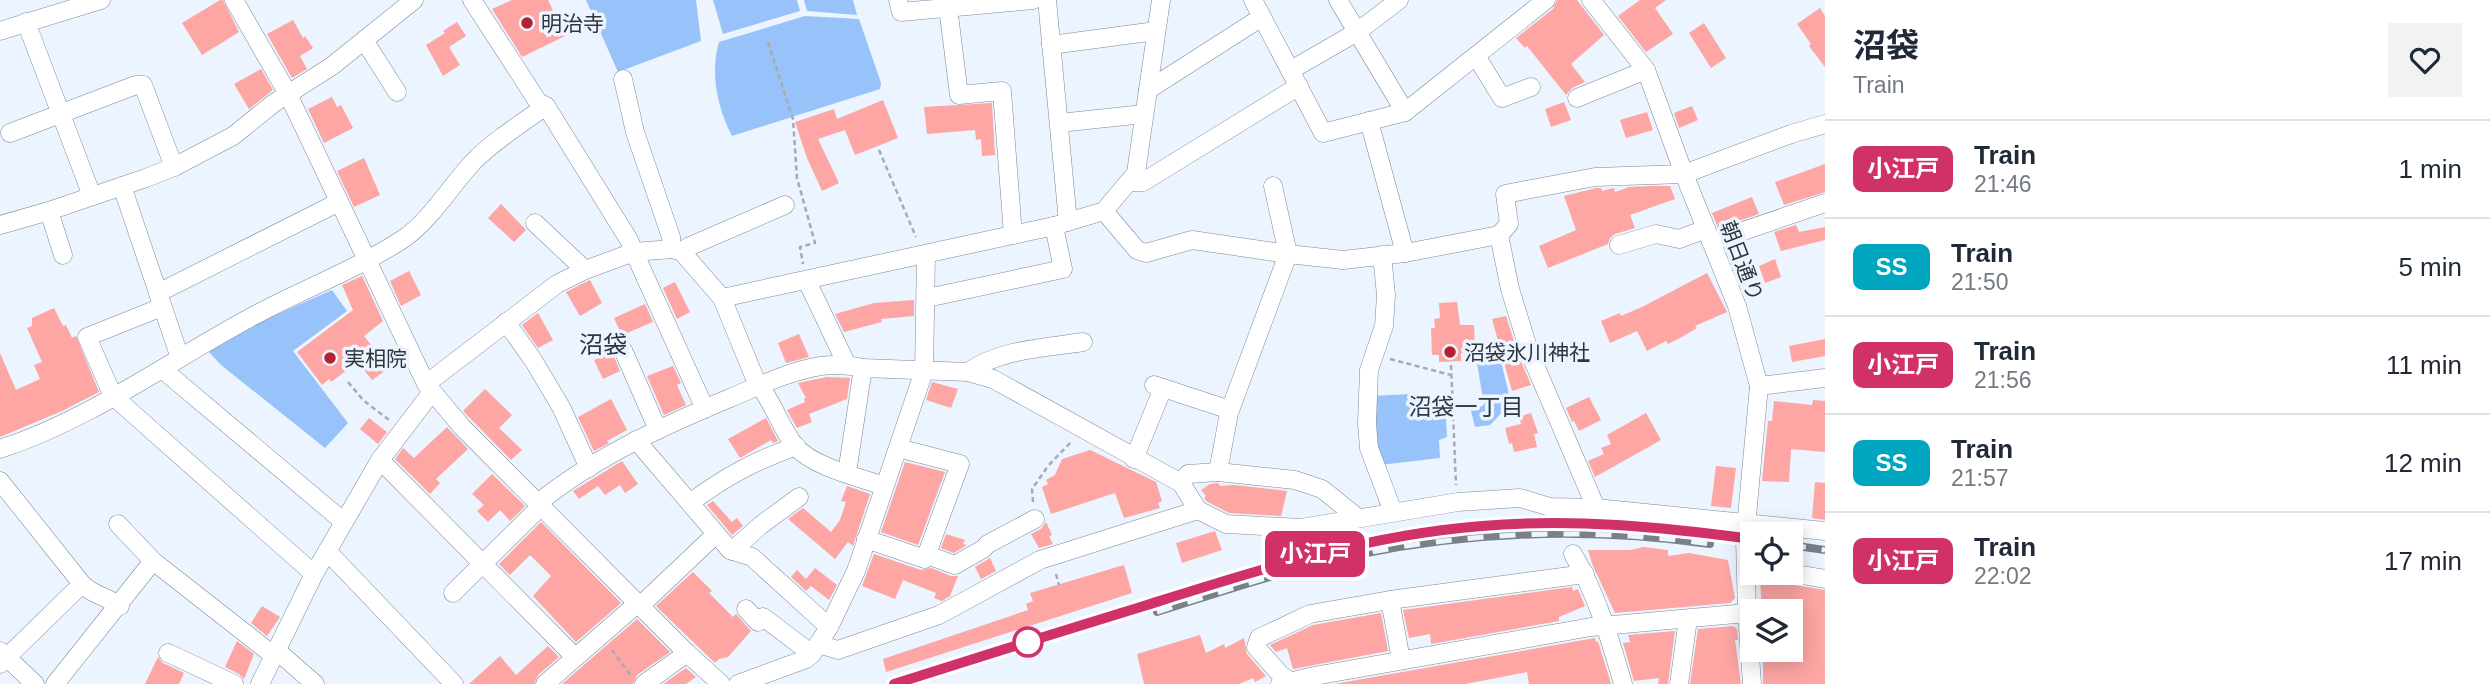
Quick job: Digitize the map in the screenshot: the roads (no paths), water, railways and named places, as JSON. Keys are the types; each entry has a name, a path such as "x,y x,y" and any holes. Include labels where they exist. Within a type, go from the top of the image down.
{"street":[{"path":"1,29 101,0"},
{"path":"234,0 288,94 429,388 462,427 721,684"},
{"path":"0,225 122,187 174,167 233,136 288,94 332,66 414,0"},
{"path":"472,0 538,102 546,106 629,240 705,409"},
{"path":"898,0 901,12 1034,0"},
{"path":"926,298 1063,269 1059,123 1047,0"},
{"path":"722,298 1013,235 1104,211 1136,173 1161,0"},
{"path":"1253,0 1323,133 1405,112 1539,2"},
{"path":"1338,0 1405,112"},
{"path":"1129,182 1143,181 1295,78 1399,0"},
{"name":"朝日通り","path":"1591,0 1646,70 1737,306 1759,386 1746,522"},
{"path":"948,8 959,95 1002,91 1013,235"},
{"path":"1148,90 1262,17"},
{"path":"26,22 92,196"},
{"path":"1051,45 1156,31"},
{"path":"365,40 397,92"},
{"path":"1476,56 1502,98 1531,87"},
{"path":"1577,98 1646,70"},
{"path":"623,79 635,132 677,250 722,298 756,381 796,446 816,461 884,485"},
{"path":"10,133 136,85 144,85 174,167"},
{"path":"0,449 77,417 258,313 341,275 406,238 475,160 546,106"},
{"path":"1059,123 1144,114"},
{"path":"1369,121 1405,253"},
{"path":"1104,211 1137,250 1146,253 1192,240 1343,260 1405,253 1499,235 1509,224 1504,194 1595,177 1684,174 1825,124"},
{"path":"1217,472 1230,410 1288,254 1273,186"},
{"path":"122,187 180,358"},
{"path":"314,574 113,396 87,337 339,202"},
{"path":"1619,245 1656,234 1679,239 1708,236 1825,203"},
{"path":"260,684 327,551 380,460 429,388 506,322 557,284 585,270 634,252 688,247 785,205"},
{"path":"49,211 63,255"},
{"path":"535,223 585,270"},
{"path":"1499,235 1510,289 1529,351 1596,508"},
{"path":"738,684 806,659 829,627 856,571 924,371 924,254"},
{"path":"1381,255 1386,295 1384,326 1369,370 1369,448 1393,512"},
{"path":"807,281 855,366 847,473"},
{"path":"506,322 561,407 589,468"},
{"path":"968,372 982,362 1003,354 1083,342"},
{"path":"623,349 658,430"},
{"path":"453,593 540,504 589,468 658,430 760,385 811,368 855,366 968,372 993,379 1181,484 1198,510 1226,524 1301,528 1458,502 1520,498 1550,507 1596,508 1746,522"},
{"path":"162,369 344,522"},
{"path":"1759,386 1825,378"},
{"path":"1134,459 1158,386 1230,410"},
{"path":"636,440 732,551 752,556 829,627"},
{"path":"690,503 723,478 755,461 796,446"},
{"path":"866,539 925,559 960,464 898,448"},
{"path":"380,460 575,657"},
{"path":"1181,484 1188,474 1217,472 1295,480 1322,489 1358,518"},
{"path":"0,481 82,584 88,590 107,597 120,606"},
{"path":"732,551 799,497"},
{"path":"746,609 758,622 763,617 815,649 838,650 939,615 1040,560 1198,510"},
{"path":"927,555 955,565 1035,519"},
{"path":"118,524 153,561 315,684"},
{"path":"1803,528 1825,531"},
{"path":"545,684 640,604 716,534"},
{"path":"327,551 454,684"},
{"path":"1573,554 1585,574 1606,625 1623,684"},
{"path":"55,684 120,606 153,561"},
{"path":"1585,574 1390,600 1310,614 1259,638 1256,647 1289,683 1401,660 1606,625 1740,614"},
{"path":"1803,575 1825,579"},
{"path":"35,684 2,657 82,584"},
{"path":"1390,600 1401,660"},
{"path":"1679,684 1688,619"},
{"path":"167,653 234,684"},
{"path":"644,684 687,653"},
{"name":"朝日通り","path":"1750,662 1752,684"}],"railway":[{"path":"894,684 1249,572 1372,541 1455,528 1539,522 1624,524 1740,537"},
{"path":"1157,612 1309,566 1361,554 1448,540 1579,534 1710,544"},
{"path":"1803,547 1825,550"}],"train":[{"name":"小江戸","path":"894,684 1250,572 1378,539 1480,526 1581,522 1740,537"}],"place":[{"name":"明治寺","path":"527,23"},
{"name":"沼袋氷川神社","path":"1450,352"},
{"name":"実相院","path":"330,358"}],"district":[{"name":"沼袋","path":"603,344"},
{"name":"沼袋一丁目","path":"1466,407"}]}
